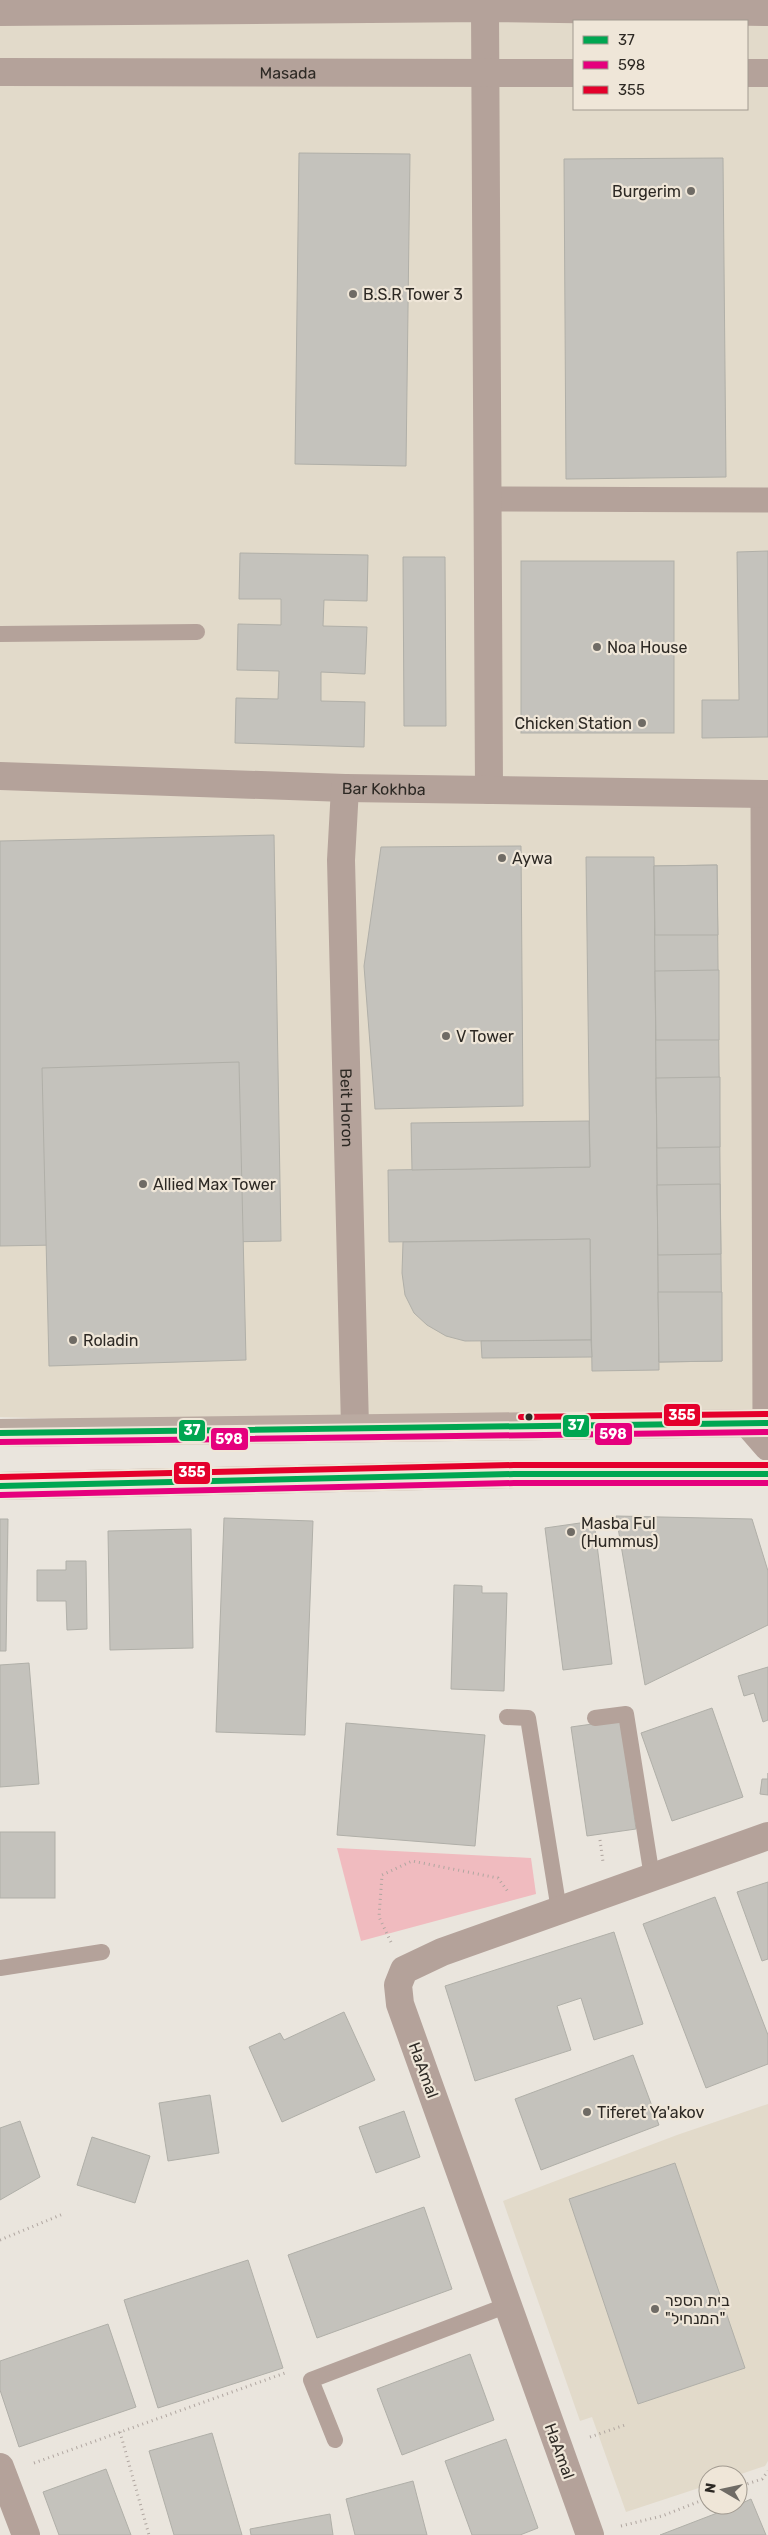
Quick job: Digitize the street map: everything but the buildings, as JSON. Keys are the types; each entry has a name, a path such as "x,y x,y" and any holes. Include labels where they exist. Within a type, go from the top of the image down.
{"main road":[{"path":"0,1414 39,1432"},
{"path":"0,1433 355,1427 762,1430"},
{"path":"0,1486 514,1474 768,1474"}],"street":[{"path":"0,12 486,8 768,12"},
{"path":"486,8 488,790"},
{"name":"Masada","path":"0,72 573,73"},
{"path":"748,73 768,73"},
{"path":"487,499 768,500"},
{"name":"Bar Kokhba","path":"0,776 345,788 765,794"},
{"name":"Beit Horon","path":"345,788 341,860 355,1427"},
{"path":"762,1430 765,794"},
{"path":"404,1970 442,1952 768,1836"},
{"name":"HaAmal","path":"404,1970 398,1985 400,2004 590,2535"},
{"path":"1,2471 26,2535"}],"lane":[{"path":"0,634 197,632"},
{"path":"595,1718 626,1714 652,1877"},
{"path":"507,1717 528,1718 559,1910"},
{"path":"0,1968 102,1952"},
{"path":"335,2440 311,2380 508,2305"}],"path":[{"path":"404,1970 379,1917 382,1875 412,1861 498,1878 529,1921"},
{"path":"0,2240 63,2214"},
{"path":"1,2471 120,2432 286,2373 311,2380"},
{"path":"598,2434 625,2425"},
{"path":"120,2432 149,2535"},
{"path":"748,2484 762,2479 768,2471"},
{"path":"590,2535 662,2516 698,2502"}],"shaded area":[{"path":"0,0 768,0 768,1429 234,1424 0,1417"},
{"path":"337,1848 531,1858 536,1894 361,1941"},
{"name":"בית הספר \"המנחיל\"","path":"768,2104 768,2461 765,2466 748,2472 748,2465 698,2465 698,2488 626,2512 592,2417 580,2421 503,2201 677,2135"}],"transit line":[{"name":"355","path":"521,1417 768,1414"},
{"name":"37","path":"0,1433 768,1423"},
{"name":"598","path":"0,1442 768,1432"},
{"name":"355","path":"0,1477 514,1465 768,1465"},
{"name":"37","path":"0,1486 514,1474 768,1474"},
{"name":"598","path":"0,1495 514,1483 768,1483"}],"place":[{"name":"Burgerim","path":"691,191"},
{"name":"B.S.R Tower 3","path":"353,294"},
{"name":"Noa House","path":"597,647"},
{"name":"Chicken Station","path":"642,723"},
{"name":"Aywa","path":"502,858"},
{"name":"V Tower","path":"446,1036"},
{"name":"Allied Max Tower","path":"143,1184"},
{"name":"Roladin","path":"73,1340"},
{"name":"Masba Ful (Hummus)","path":"571,1532"},
{"name":"Tiferet Ya'akov","path":"587,2112"},
{"name":"בית הספר \"המנחיל\"","path":"655,2309"}]}
